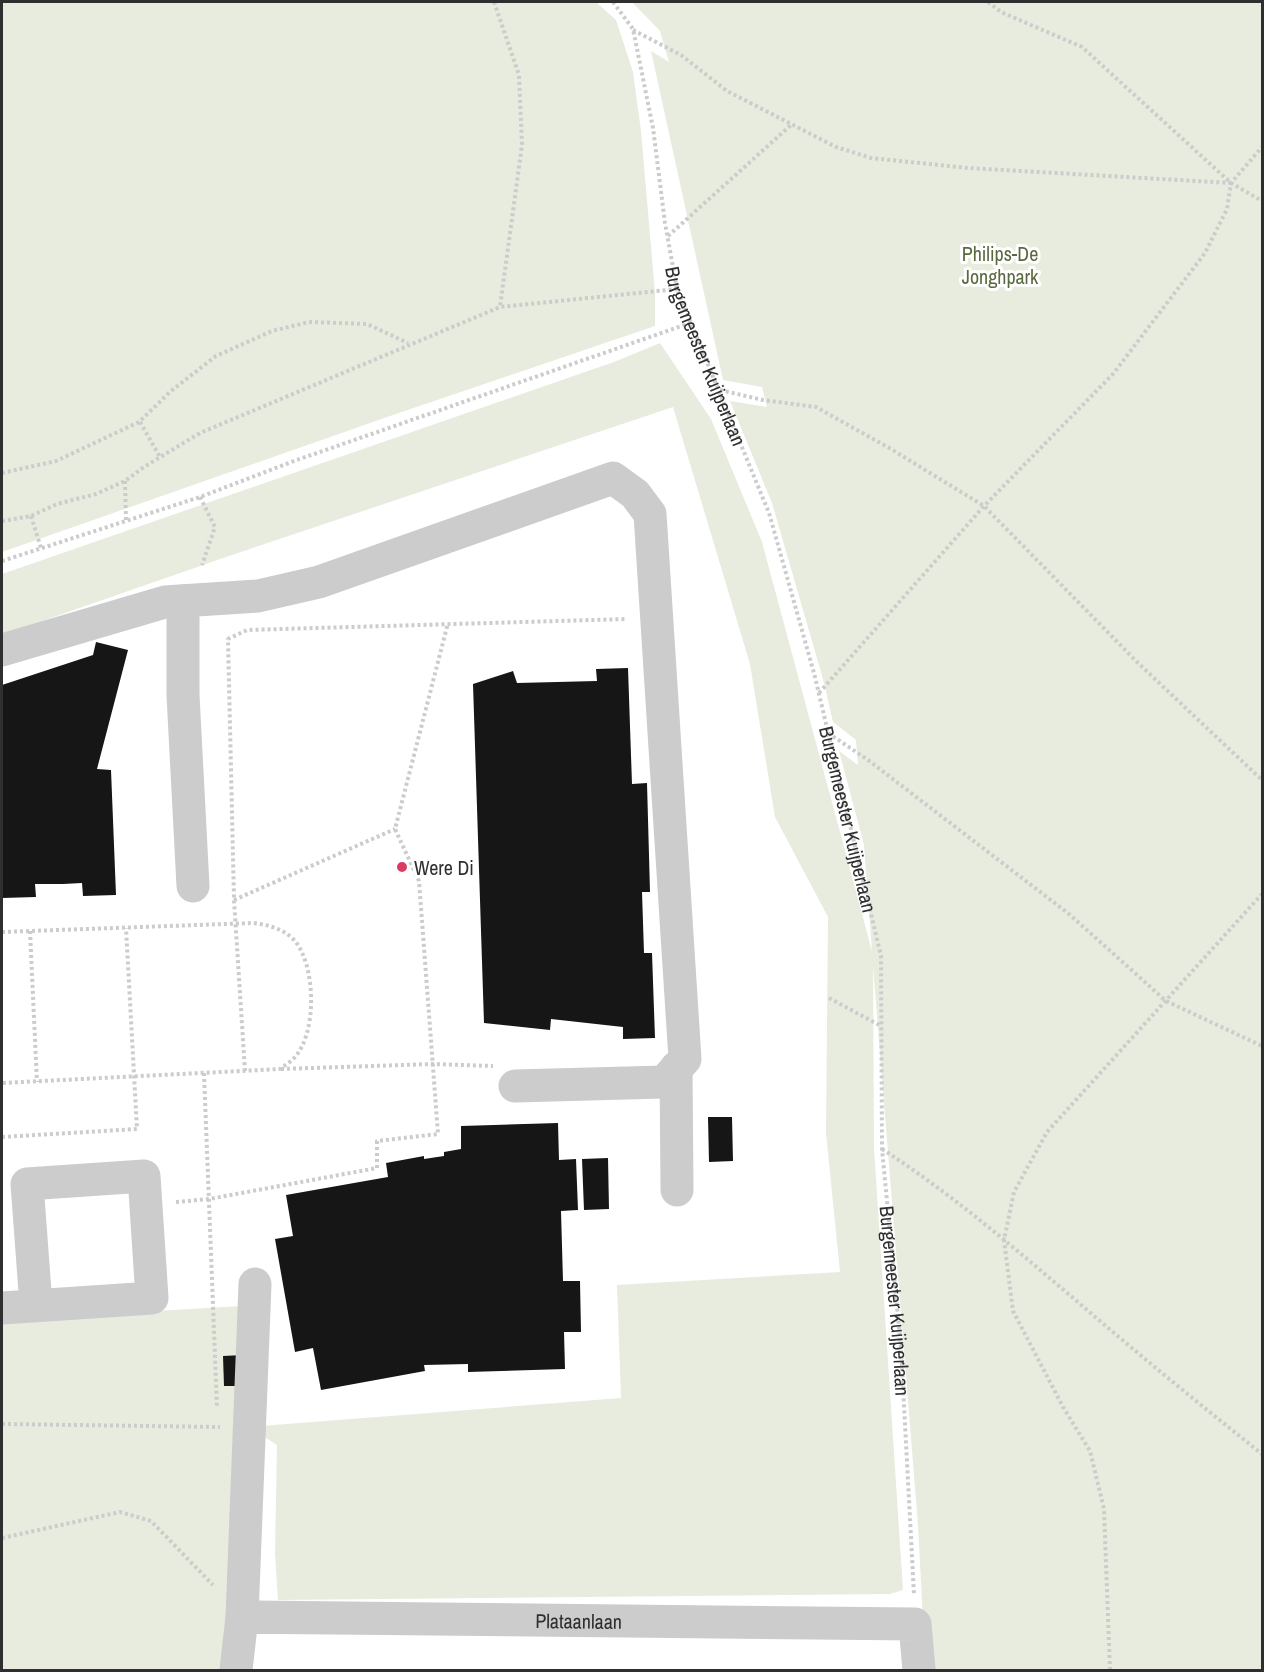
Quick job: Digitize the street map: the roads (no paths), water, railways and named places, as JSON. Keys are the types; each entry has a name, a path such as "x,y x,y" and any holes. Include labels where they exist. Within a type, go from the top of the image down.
{"street":[{"path":"2,650 165,602 258,596 319,582 613,478 635,494 650,514 685,1059 664,1082 515,1086"},
{"path":"183,601 183,695 193,886"},
{"path":"676,1068 677,1190"},
{"path":"2,1308 152,1298 144,1176 27,1184 36,1305"},
{"path":"236,1671 242,1617 233,1427 255,1284"},
{"name":"Plataanlaan","path":"242,1617 915,1624 919,1671"}],"place":[{"name":"Were Di","path":"402,867"}],"park label":[{"name":"Philips-De Jonghpark","path":"1000,264"}]}
